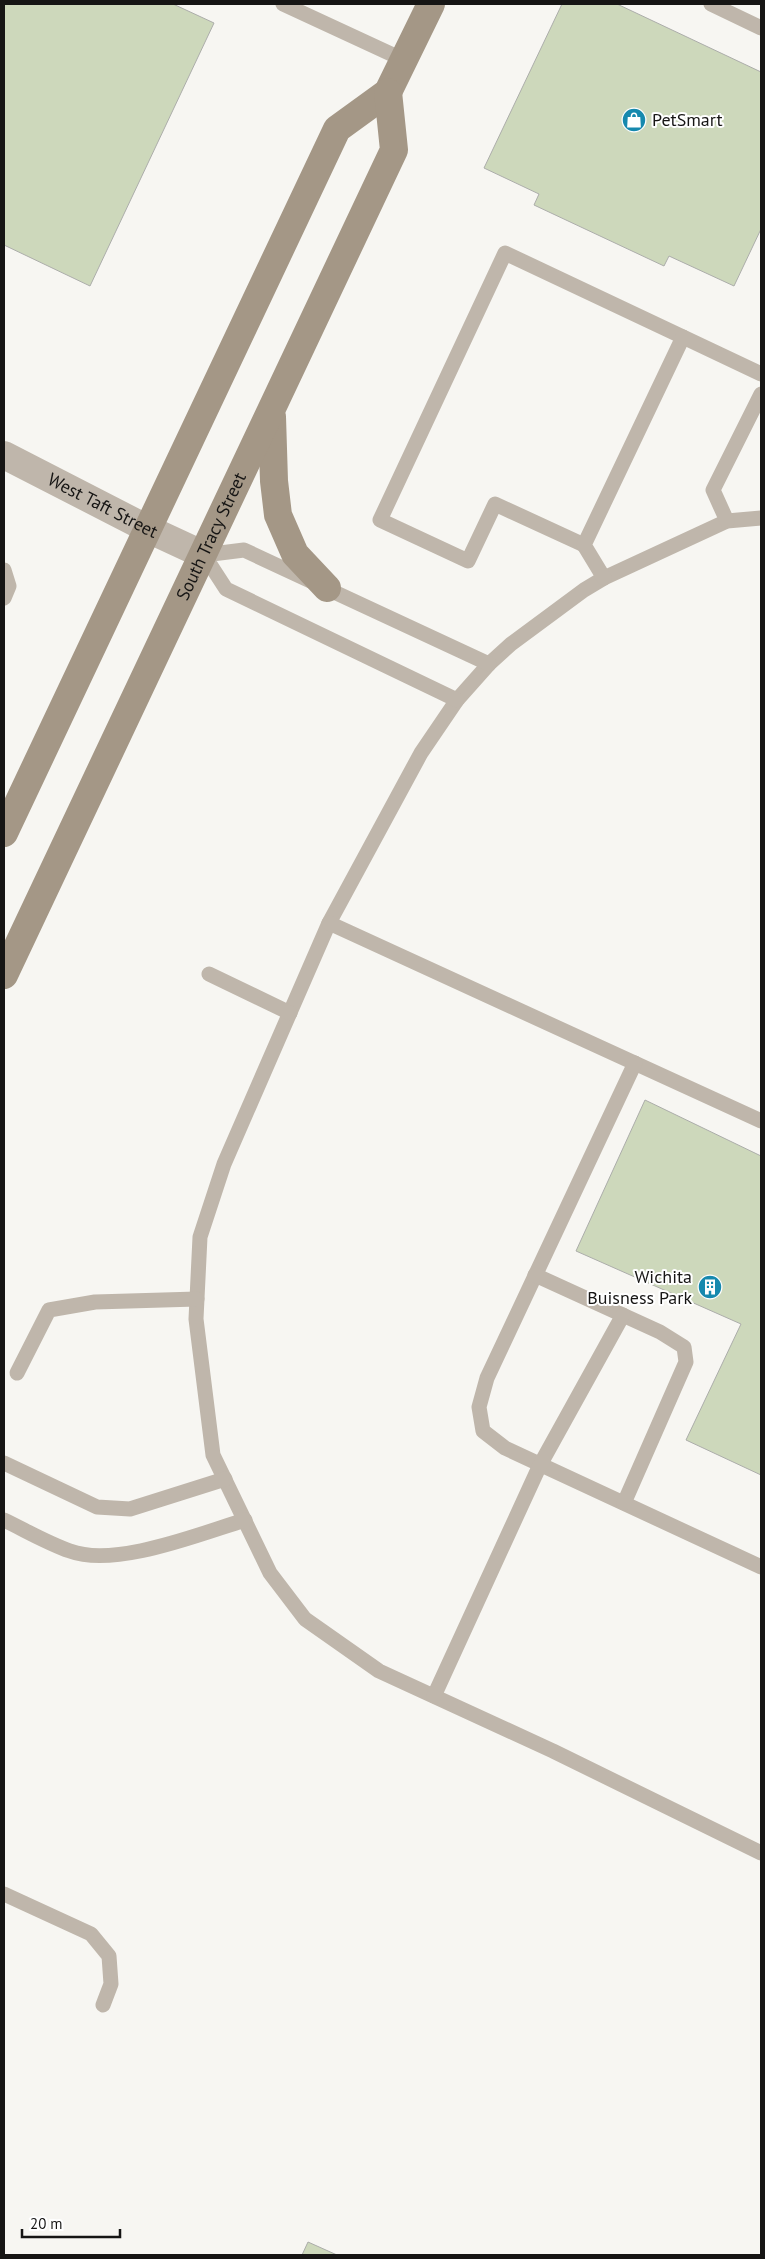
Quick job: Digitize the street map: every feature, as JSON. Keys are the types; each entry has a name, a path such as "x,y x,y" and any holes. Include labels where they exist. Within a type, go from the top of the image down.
{"street":[{"path":"4,833 337,129 388,92 431,4"},
{"name":"South Tracy Street","path":"4,975 394,150 388,92"},
{"path":"272,410 274,481 278,515 295,554 327,588"},
{"name":"West Taft Street","path":"4,455 148,529 204,555"}],"lane":[{"path":"283,4 404,60"},
{"path":"711,4 761,28"},
{"path":"604,578 584,546 495,504 468,561 380,520 505,253 761,374"},
{"path":"584,546 683,337"},
{"path":"727,521 713,490 761,394"},
{"path":"761,518 727,521 604,578 584,590 511,644 489,664 457,700 421,753 330,923 224,1164 200,1237 196,1319 213,1455 270,1573 305,1619 378,1671 553,1751 761,1853"},
{"path":"457,700 226,589 204,555 244,550 489,664"},
{"path":"4,570 9,586 4,598"},
{"path":"330,923 761,1121"},
{"path":"209,974 290,1013"},
{"path":"635,1063 486,1378 479,1407 483,1430 505,1448 761,1567"},
{"path":"535,1275 660,1332 684,1347 686,1362 624,1503"},
{"path":"17,1373 50,1310 96,1302 197,1299"},
{"path":"434,1696 540,1465 623,1315"},
{"path":"4,1463 97,1507 130,1508 224,1479"},
{"path":"4,1520 71,1552 102,1557 124,1555 245,1520"},
{"path":"4,1894 91,1934 109,1956 111,1984 103,2005"}],"building":[{"path":"4,4 173,4 214,23 90,286 4,245"},
{"name":"PetSmart","path":"562,4 617,4 761,72 761,229 734,286 669,256 664,266 534,205 539,194 484,168"},
{"name":"Wichita Buisness Park","path":"645,1100 761,1156 761,1475 686,1440 741,1324 576,1251"},
{"path":"308,2242 337,2255 302,2255"}],"place":[{"name":"PetSmart","path":"634,120"},
{"name":"Wichita Buisness Park","path":"710,1287"}]}
